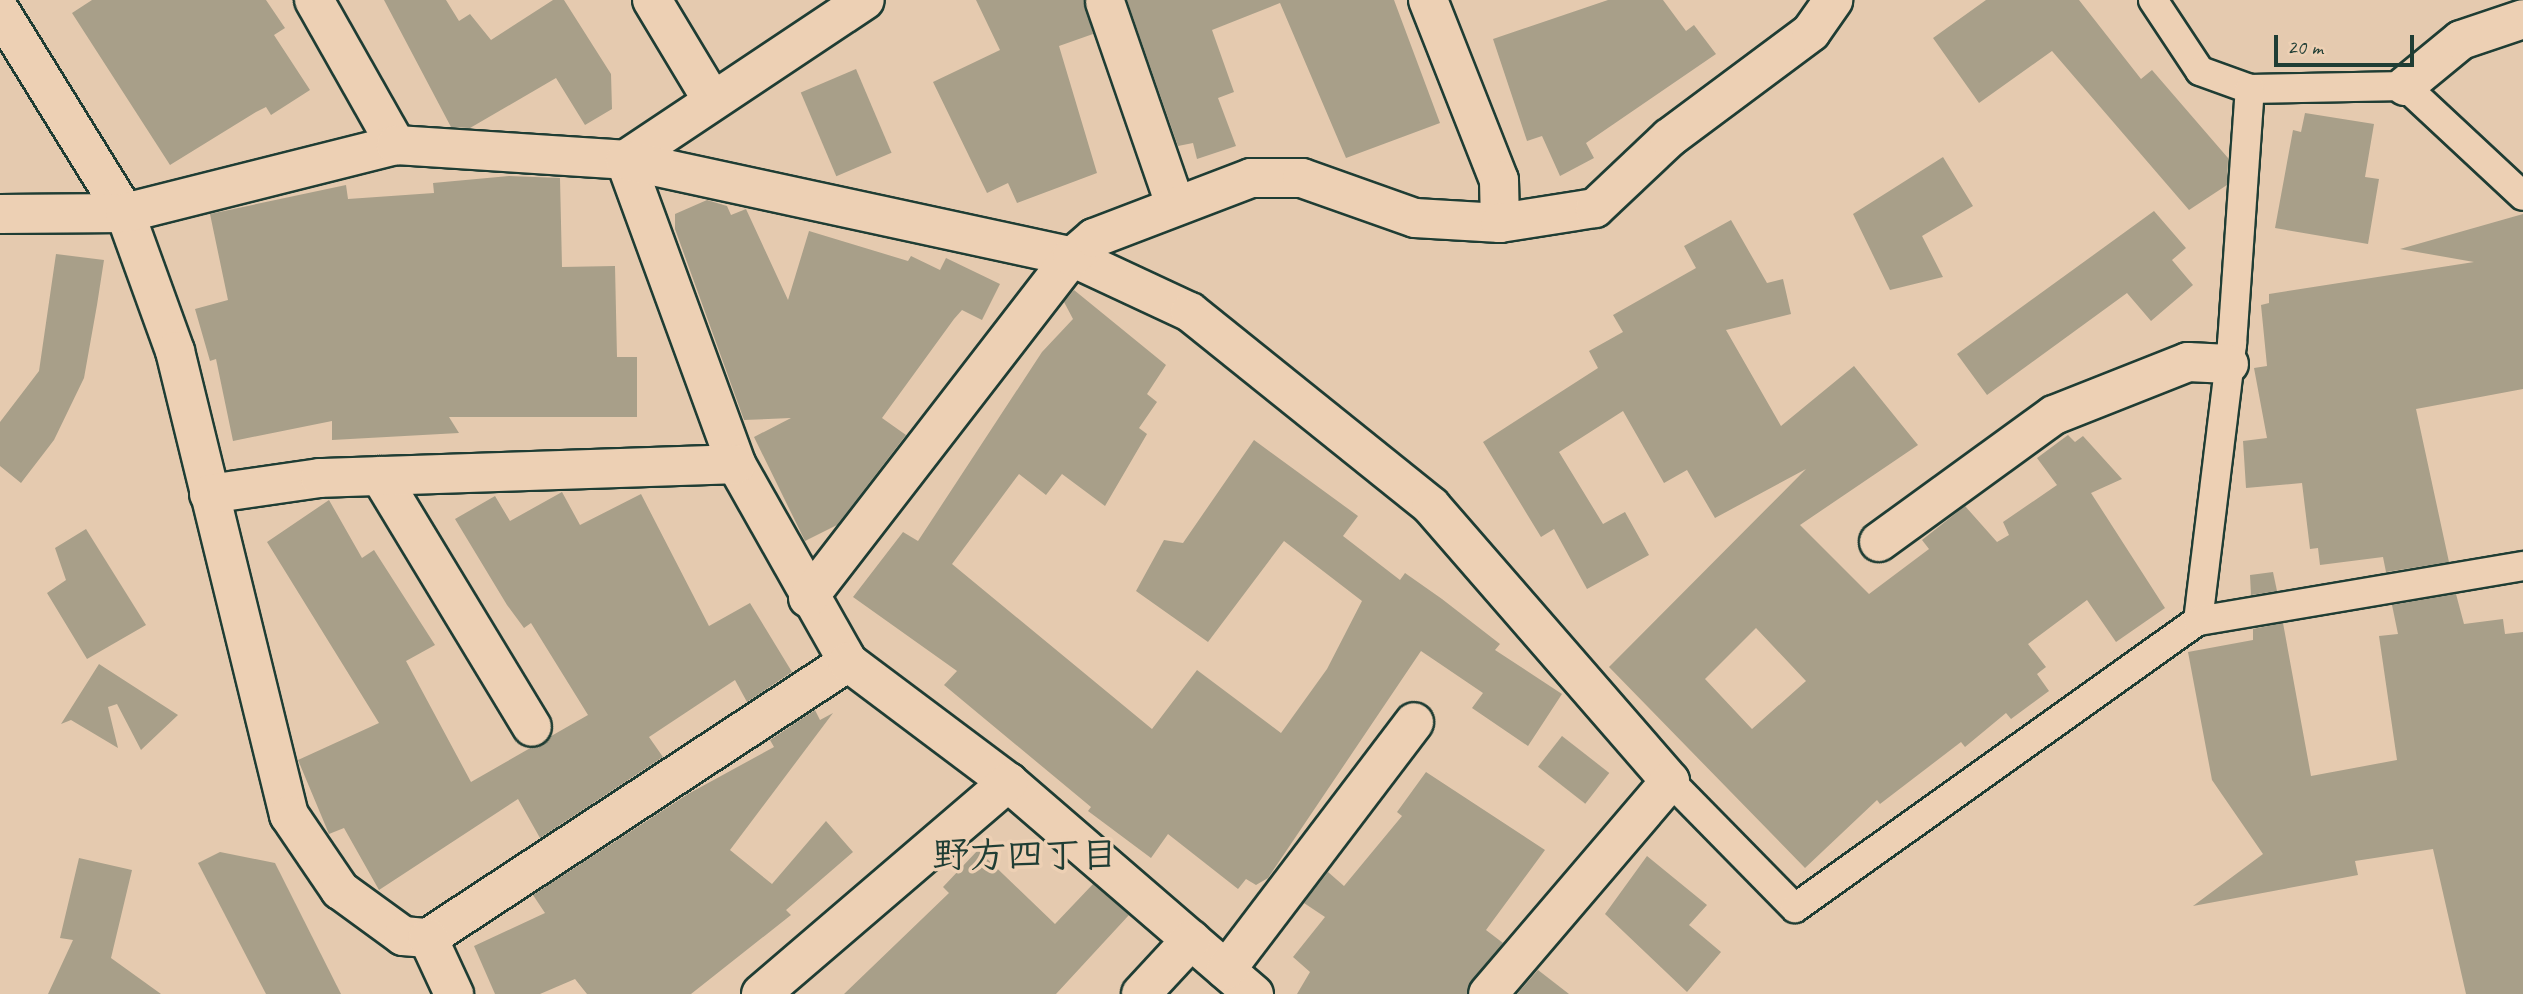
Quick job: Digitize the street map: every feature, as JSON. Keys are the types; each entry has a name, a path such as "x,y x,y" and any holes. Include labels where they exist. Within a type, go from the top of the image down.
{"street":[{"path":"314,0 396,145"},
{"path":"652,0 712,100"},
{"path":"625,160 865,0"},
{"path":"808,598 1072,257 1094,238 1175,204 1251,178 1302,178 1415,218 1500,223 1595,208 1669,138 1811,32 1833,0"},
{"path":"1105,2 1175,204"},
{"path":"1442,6 1499,180 1500,223"},
{"path":"0,11 125,213 175,351 289,815 340,890 402,936 428,938 848,663"},
{"path":"2405,86 2461,40 2523,19"},
{"path":"0,214 125,213 396,145 625,160 1072,257 1190,312 1432,506 1670,781 1488,994"},
{"path":"625,160 736,464 808,598 848,663 1008,782 1240,982 1413,722"},
{"path":"1879,542 2054,415 2188,362 2229,364"},
{"path":"209,494 380,476 736,464"},
{"path":"380,476 532,727"},
{"path":"761,994 1008,782"},
{"path":"428,938 454,994"},
{"path":"1141,994 1191,940"}],"lane":[{"path":"2153,0 2200,71 2250,89 2405,86 2523,196"},
{"path":"2198,621 2229,364 2250,89"},
{"path":"1670,781 1794,908 2198,621 2523,566"}],"building":[{"path":"92,0 266,0 285,28 274,35 310,90 271,115 266,107 256,112 170,165 72,13"},
{"path":"384,0 446,0 459,21 470,14 491,40 553,0 564,0 611,74 612,109 585,125 556,78 470,128 451,127"},
{"path":"976,0 1084,0 1093,34 1059,46 1097,173 1017,203 1008,183 987,193 933,82 1000,50"},
{"path":"1127,0 1394,0 1440,123 1346,158 1280,3 1212,30 1234,92 1218,98 1236,146 1197,159 1193,143 1178,146"},
{"path":"1608,0 1663,0 1686,31 1694,25 1716,54 1586,143 1594,158 1560,176 1542,136 1527,141 1493,39"},
{"path":"1986,0 2079,0 2141,79 2152,70 2228,158 2227,185 2189,210 2052,51 1979,103 1933,38"},
{"path":"856,69 892,153 836,176 801,92"},
{"path":"2305,113 2374,124 2365,177 2379,179 2368,244 2275,228 2293,130 2301,132"},
{"path":"1943,157 1973,206 1922,236 1943,277 1890,290 1853,214"},
{"path":"509,176 560,178 562,267 615,266 617,357 637,357 637,417 449,417 459,433 332,440 332,421 233,441 216,359 210,361 195,309 228,300 210,214 346,185 348,199 434,193 433,183"},
{"path":"707,200 727,206 731,215 746,209 788,300 809,231 908,261 911,256 940,270 946,258 1000,284 982,320 962,310 954,319 882,418 906,435 837,525 805,541 754,437 791,418 744,420 675,229 675,214"},
{"path":"2154,211 2186,248 2172,260 2193,285 2151,321 2127,293 1987,395 1957,354"},
{"path":"2523,214 2523,389 2416,409 2449,562 2386,572 2383,557 2320,565 2318,548 2310,549 2302,483 2246,488 2243,441 2267,438 2254,368 2267,366 2261,305 2269,303 2269,294 2474,262 2400,249"},
{"path":"1731,220 1767,283 1783,279 1791,314 1726,330 1781,426 1854,366 1918,445 1800,525 1869,594 1929,549 1922,540 1965,506 1997,542 2009,535 2003,522 2057,485 2037,458 2068,435 2075,442 2083,436 2122,479 2091,493 2165,608 2116,642 2087,600 2028,644 2046,667 2037,674 2049,691 2011,719 2006,713 1965,747 1961,742 1880,804 1877,800 1805,868 1609,667 1806,469 1715,518 1687,470 1664,483 1623,411 1559,452 1603,524 1625,512 1649,555 1587,589 1554,529 1541,537 1483,442 1598,368 1589,351 1623,332 1613,315 1696,268 1684,246","holes":["1756,628 1806,681 1752,729 1705,679"]},
{"path":"56,254 104,260 84,378 54,440 21,483 0,466 0,422 39,371"},
{"path":"1074,290 1166,365 1147,394 1157,402 1139,428 1147,434 1105,506 1062,474 1046,495 1019,474 952,564 1152,729 1197,670 1281,733 1327,669 1362,601 1284,541 1208,642 1136,591 1164,540 1183,543 1254,440 1358,516 1343,536 1400,580 1405,573 1442,599 1500,644 1495,650 1562,694 1528,746 1472,708 1483,693 1421,651 1268,878 1256,885 1246,879 1238,889 1168,834 1151,858 1088,811 1091,807 944,685 957,671 853,597 903,532 918,541 1042,352 1073,319 1064,302"},
{"path":"562,492 580,525 641,494 709,626 750,603 792,672 747,702 735,680 649,737 663,757 540,838 518,799 379,890 344,828 329,834 298,760 379,723 267,542 329,500 362,558 374,550 435,645 406,661 471,782 588,715 531,623 524,628 507,605 455,519 495,496 510,521"},
{"path":"86,529 146,625 87,659 47,593 66,580 55,548"},
{"path":"2273,572 2277,591 2251,595 2250,575"},
{"path":"2456,594 2464,624 2503,619 2505,634 2523,632 2523,994 2466,994 2433,849 2355,861 2358,875 2193,906 2263,854 2212,780 2188,652 2253,640 2253,629 2283,623 2311,776 2397,760 2379,636 2398,634 2392,605"},
{"path":"99,664 178,715 141,750 117,704 108,707 118,748 71,720 61,724"},
{"path":"815,710 820,720 833,713 730,850 772,884 826,821 853,852 786,910 791,915 691,994 587,994 575,979 540,994 495,994 474,946 545,913 533,895 688,794 774,747 770,740"},
{"path":"1562,736 1609,773 1585,804 1538,767"},
{"path":"1426,772 1545,850 1486,930 1503,943 1467,994 1297,994 1310,972 1293,957 1325,917 1304,903 1328,872 1344,886 1402,816 1397,812"},
{"path":"978,850 1055,924 1093,884 1129,915 1056,994 844,994 949,893 943,887"},
{"path":"220,852 275,863 341,994 266,994 198,863"},
{"path":"1647,856 1707,905 1689,925 1721,952 1687,992 1605,914"},
{"path":"79,858 132,870 111,958 161,994 48,994 73,940 60,938"},
{"path":"1538,970 1569,994 1517,994"}],"district":[{"name":"野方四丁目","path":"1025,855"}]}
